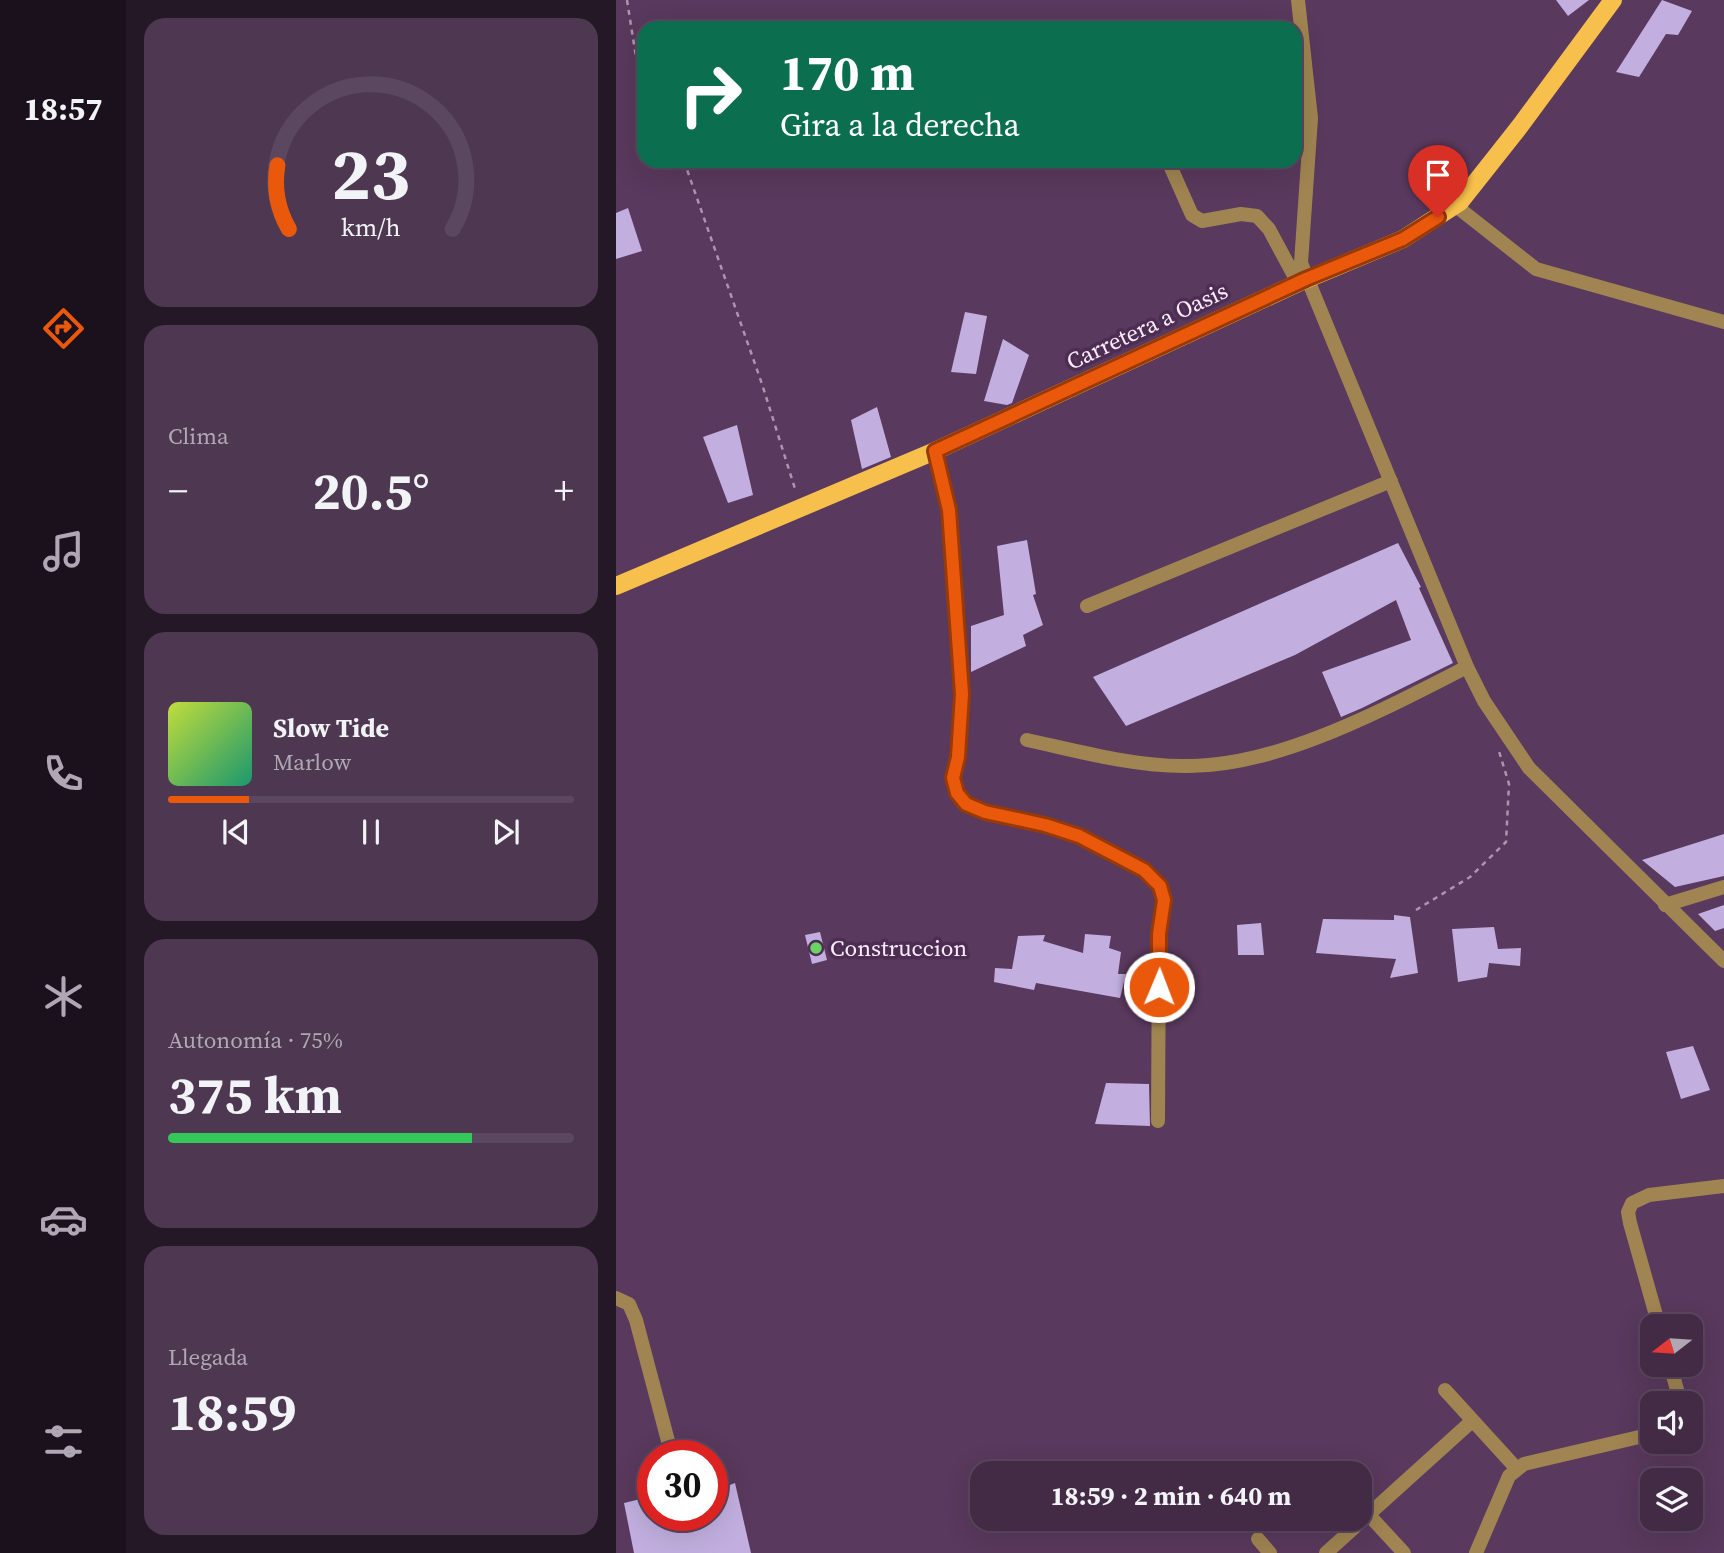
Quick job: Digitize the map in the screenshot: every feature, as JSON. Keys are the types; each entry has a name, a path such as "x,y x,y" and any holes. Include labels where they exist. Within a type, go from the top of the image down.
{"main road":[{"name":"Carretera a Oasis","path":"616,586 935,451 1302,281 1403,239 1456,206 1520,126 1613,0"}],"street":[{"path":"1298,0 1300,21"},
{"path":"1302,36 1311,118 1302,281"},
{"path":"1171,168 1192,215 1202,220 1241,214 1256,216 1269,229 1302,281 1391,481 1467,667 1484,701 1529,768 1724,961"},
{"path":"1456,206 1536,270 1722,319"},
{"path":"935,451 949,510 962,694 958,757 953,778 957,793 966,804 985,812 1045,825 1079,836 1144,870 1160,886 1164,900 1159,934 1158,1121"},
{"path":"1087,606 1391,481"},
{"path":"1027,740 1145,763 1185,766 1241,761 1345,727 1467,667"},
{"path":"1665,905 1724,887"},
{"path":"1656,1314 1630,1223 1628,1212 1632,1203 1649,1195 1724,1186"},
{"path":"616,1298 629,1304 636,1321 668,1440"},
{"path":"1445,1390 1517,1469"},
{"path":"1372,1510 1472,1421"},
{"path":"1476,1553 1509,1476 1524,1464 1640,1437"},
{"path":"1372,1518 1404,1553"},
{"path":"1326,1553 1350,1531"},
{"path":"1258,1539 1270,1553"}],"path":[{"path":"626,0 637,66"},
{"path":"686,168 762,384 801,509"},
{"path":"1416,910 1470,877 1506,842 1509,784 1495,737"}],"building":[{"path":"1556,0 1589,0 1568,16"},
{"path":"1662,0 1692,11 1678,35 1666,34 1639,77 1616,72"},
{"path":"628,208 642,251 616,259 616,213"},
{"path":"965,312 987,316 976,374 951,372"},
{"path":"1003,339 1029,355 1012,403 1007,405 984,401"},
{"path":"877,407 891,457 862,469 851,420"},
{"path":"737,425 753,495 728,503 703,437"},
{"path":"1027,540 1036,594 1033,595 1043,625 1023,635 1026,646 971,672 971,626 1004,615 997,546"},
{"path":"1398,543 1421,587 1419,588 1453,663 1362,708 1341,717 1322,672 1411,640 1396,600 1295,655 1126,726 1093,677"},
{"path":"1724,834 1724,876 1675,887 1642,860"},
{"path":"1724,905 1724,928 1715,931 1698,914"},
{"path":"1394,915 1410,917 1418,973 1390,978 1396,959 1316,953 1323,919 1394,920"},
{"path":"1261,923 1264,955 1238,955 1237,925"},
{"path":"1494,927 1498,949 1521,948 1520,966 1489,963 1487,977 1458,982 1452,929"},
{"name":"Construccion","path":"820,932 827,960 812,964 805,935"},
{"path":"1085,934 1111,936 1109,948 1121,952 1118,974 1126,974 1120,998 1036,983 1034,990 994,982 995,968 1012,969 1018,936 1045,935 1043,941 1083,953"},
{"path":"1693,1046 1710,1090 1681,1099 1666,1052"},
{"path":"1106,1083 1149,1084 1150,1126 1095,1124"},
{"path":"735,1483 751,1553 634,1553 624,1503 637,1500 637,1531 728,1531 728,1486"}],"place":[{"name":"Construccion","path":"816,948"}],"route":[{"path":"1159,987 1159,934 1164,900 1160,886 1144,870 1079,836 1045,825 985,812 966,804 957,793 953,778 958,757 962,694 949,510 935,451 1306,279 1403,239 1438,217"}]}
